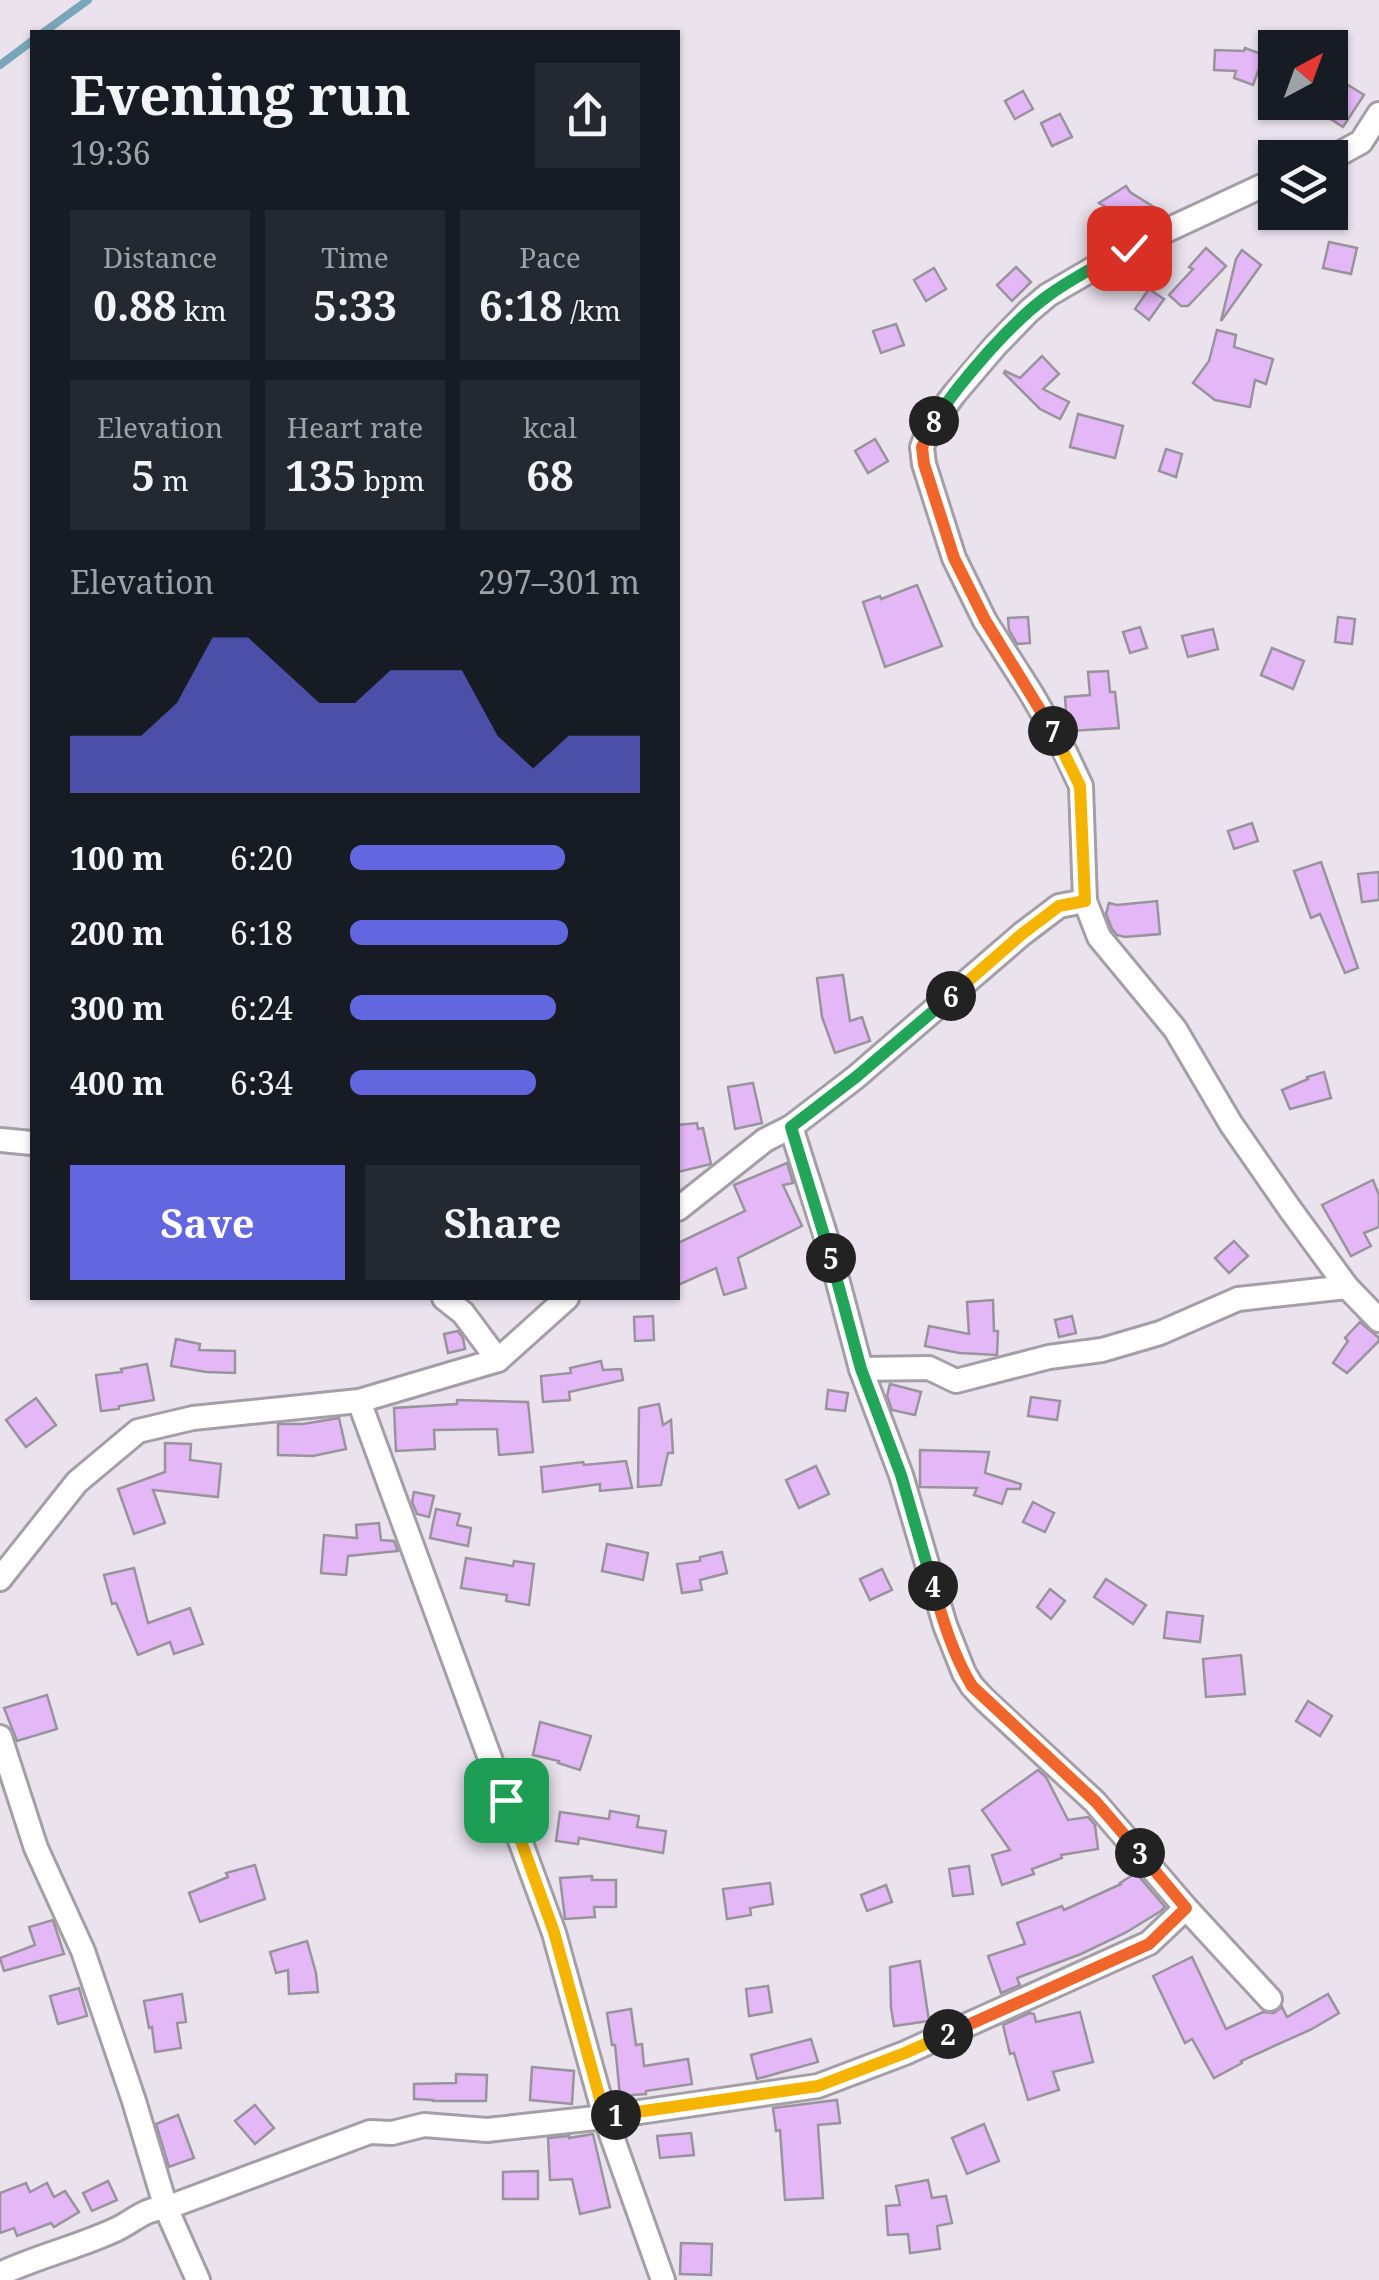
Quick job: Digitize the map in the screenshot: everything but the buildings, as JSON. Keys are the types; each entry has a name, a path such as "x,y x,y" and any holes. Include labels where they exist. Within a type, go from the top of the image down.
{"street":[{"path":"1348,149 1361,142 1379,114"},
{"path":"1258,188 1129,248 1048,295 1028,311 955,393 936,417 922,447 954,558 985,620 1066,752 1080,786 1085,901 1100,936 1175,1029 1230,1124 1290,1209 1348,1287 1379,1320"},
{"path":"680,1207 765,1140 791,1127 856,1077 1059,906 1085,901"},
{"path":"791,1127 861,1369 901,1475 944,1625 964,1673 985,1700 1096,1802 1270,1999"},
{"path":"0,1140 30,1143"},
{"path":"861,1369 930,1368 956,1380 1049,1357 1102,1350 1160,1332 1238,1300 1348,1287"},
{"path":"447,1300 464,1313 498,1360"},
{"path":"0,1579 77,1482 138,1431 193,1418 359,1401 498,1360 564,1300"},
{"path":"359,1401 554,1932 605,2117 664,2280"},
{"path":"0,1737 36,1848 83,1951 166,2208 198,2280"},
{"path":"0,2274 118,2229 145,2212 166,2208 370,2132 392,2133 424,2125 487,2130 818,2086 905,2053 1149,1944 1186,1908"}],"waterway":[{"path":"47,30 88,0"},
{"path":"0,65 30,42"}],"route":[{"path":"506,1800 554,1932 605,2117 818,2086 905,2053 1149,1944 1186,1908 1096,1802 985,1700 964,1673 944,1625 901,1475 861,1369 791,1127 856,1077 1022,934 1059,906 1085,901 1080,786 1066,752 985,620 954,558 922,447 936,417 1028,311 1129,248"}]}
